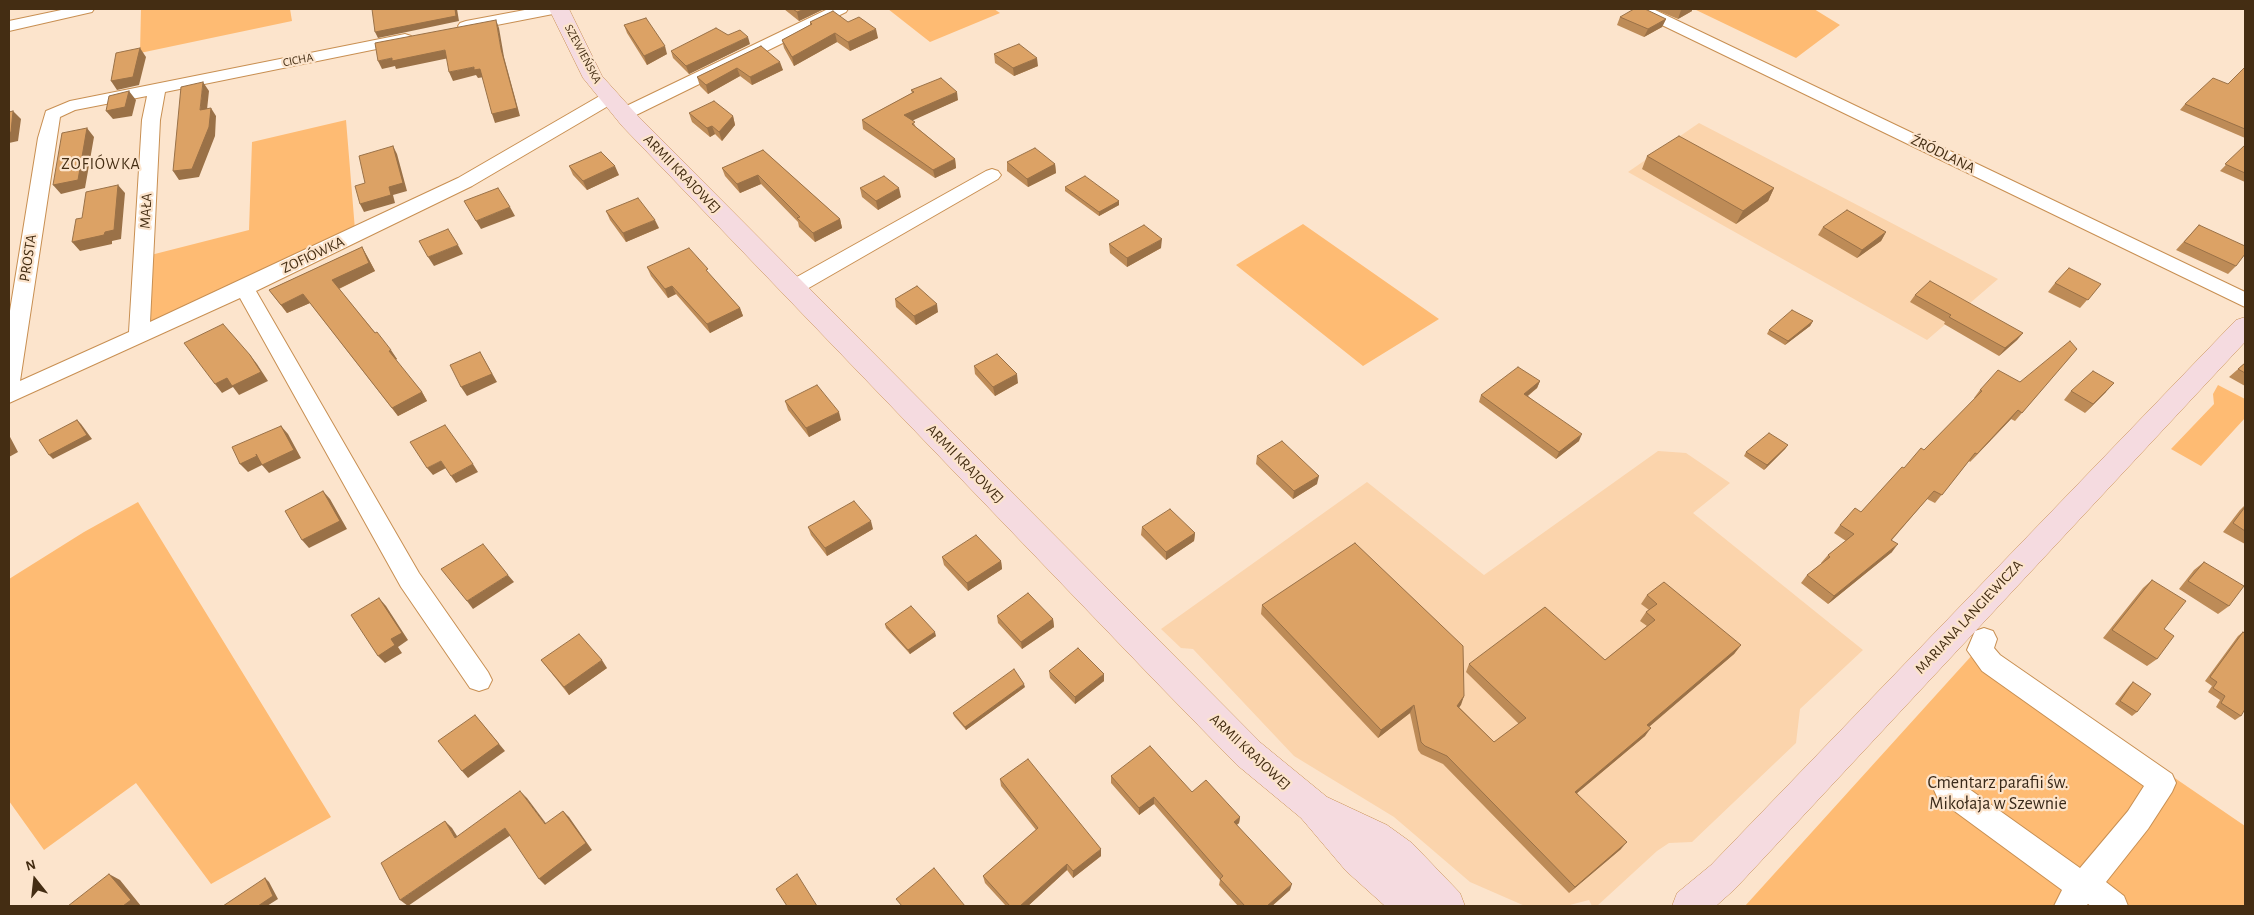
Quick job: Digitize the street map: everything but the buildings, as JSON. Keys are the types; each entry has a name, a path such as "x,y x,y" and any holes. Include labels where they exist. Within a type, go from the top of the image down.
{"street":[{"path":"9,26 86,9"},
{"path":"447,30 553,9"},
{"name":"SZEWIEŃSKA","path":"559,9 588,69 617,106"},
{"path":"617,106 840,9"},
{"name":"ŹRÓDLANA","path":"1641,9 2245,300"},
{"name":"CICHA","path":"50,121 52,115 62,108 418,36"},
{"name":"MAŁA","path":"139,334 151,120 157,88"},
{"name":"ARMII KRAJOWEJ","path":"617,106 1236,741 1268,771 1313,807 1358,859 1392,888 1408,906"},
{"name":"ZOFIÓWKA","path":"10,395 139,334 244,288 465,182 617,106"},
{"name":"PROSTA","path":"10,395 9,380 50,121"},
{"path":"793,288 992,175"},
{"path":"244,288 410,580 479,680"},
{"name":"MARIANA LANGIEWICZA","path":"1690,906 1722,877 1799,798 2245,326"},
{"path":"1984,639 1980,650 1991,663 2162,782 2138,820 2068,906"},
{"path":"1948,790 2072,880 2085,884 2114,906"},
{"name":"ARMII KRAJOWEJ","path":"1313,807 1388,846 1413,868 1446,906"}],"shaded area":[{"path":"1699,123 1998,279 1927,340 1628,172"},
{"path":"1658,451 1686,453 1730,483 1693,513 1863,650 1800,709 1796,743 1692,842 1669,843 1657,851 1597,906 1592,906 1589,900 1566,906 1525,906 1470,882 1394,817 1294,756 1193,649 1181,648 1161,629 1367,482 1484,575"}],"green space":[{"path":"141,9 290,9 292,21 140,53"},
{"path":"888,9 994,9 1000,13 930,42"},
{"path":"1694,9 1814,9 1840,25 1796,58"},
{"path":"346,120 355,230 149,326 143,257 249,230 252,142"},
{"path":"1303,224 1439,319 1363,366 1236,265"},
{"path":"2218,385 2245,399 2245,418 2201,466 2171,449 2214,404 2213,394"},
{"path":"138,502 331,817 211,884 136,783 44,850 9,801 9,579 84,532"},
{"name":"Cmentarz parafii św. Mikołaja w Szewnie","path":"1986,649 2245,826 2245,906 1745,906 1974,653"}],"district":[{"name":"ZOFIÓWKA","path":"101,164"}]}
